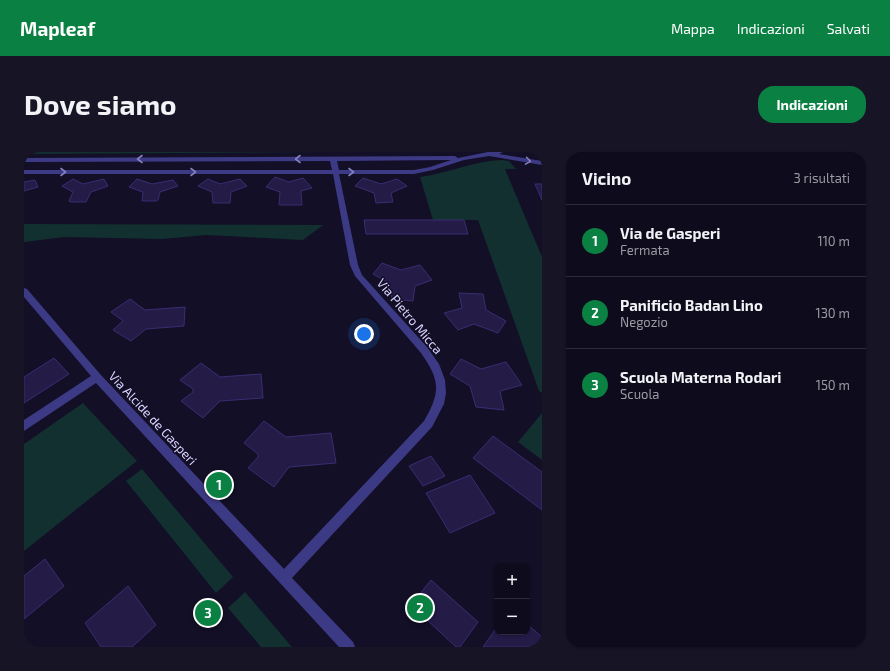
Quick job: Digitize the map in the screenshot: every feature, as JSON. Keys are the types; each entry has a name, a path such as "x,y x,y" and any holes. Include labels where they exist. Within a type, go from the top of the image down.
{"street":[{"path":"24,160 463,158 500,152"},
{"path":"486,155 542,163"},
{"path":"24,172 419,172 436,168 463,158"},
{"name":"Via Pietro Micca","path":"284,578 428,424 439,404 441,393 440,380 431,359 359,276 354,265 333,159"},
{"name":"Via Alcide de Gasperi","path":"24,290 97,378 348,647"},
{"path":"24,426 97,378"}],"green space":[{"path":"24,152 324,152 24,154"},
{"path":"502,160 509,161 516,169 505,169 542,257 542,393 539,391 478,220 433,220 420,177 471,165"},
{"path":"24,224 323,225 303,240 206,235 162,239 64,237 24,242"},
{"path":"83,403 137,461 24,551 24,444"},
{"path":"542,413 542,460 518,442"},
{"path":"142,469 233,577 216,593 126,481"},
{"path":"245,592 292,647 261,647 228,608"}],"building":[{"path":"275,177 289,182 303,178 312,188 301,191 302,205 279,205 280,192 266,187"},
{"path":"363,178 381,184 397,179 407,186 391,193 393,202 376,203 374,193 355,186"},
{"path":"73,179 83,184 104,179 108,186 91,192 86,202 71,202 69,201 73,192 62,186"},
{"path":"137,179 152,184 173,180 178,186 160,192 158,200 156,201 142,201 143,192 129,187"},
{"path":"208,179 220,184 240,179 247,186 231,192 230,203 213,203 212,192 198,186"},
{"path":"35,180 38,187 24,191 24,182"},
{"path":"535,184 542,184 542,200"},
{"path":"364,220 464,220 468,234 366,234"},
{"path":"382,263 401,270 420,265 432,280 415,286 413,301 392,299 389,283 373,274"},
{"path":"459,293 483,294 486,310 506,321 498,333 474,324 458,330 444,313 462,308"},
{"path":"130,299 145,310 185,307 184,326 146,329 131,341 113,330 123,321 111,312"},
{"path":"54,358 69,374 24,403 24,377"},
{"path":"461,359 481,369 506,362 522,385 500,391 504,410 476,407 470,386 450,374"},
{"path":"201,363 220,377 261,374 263,398 220,401 203,418 181,401 193,392 193,389 180,380"},
{"path":"264,421 286,437 331,433 336,463 289,467 274,487 248,468 258,457 258,454 244,443"},
{"path":"493,436 542,472 542,510 473,458"},
{"path":"431,456 445,476 423,486 409,466"},
{"path":"470,475 495,513 450,533 426,493"},
{"path":"45,559 64,586 24,619 24,576"},
{"path":"431,580 478,622 460,647 456,647 411,605"},
{"path":"128,586 156,625 132,647 101,647 85,623"},
{"path":"530,627 542,637 542,647 483,647 494,631 494,635 530,635"}],"place":[{"name":"Via de Gasperi","path":"219,485"},
{"name":"Panificio Badan Lino","path":"420,608"},
{"name":"Scuola Materna Rodari","path":"208,613"}]}
